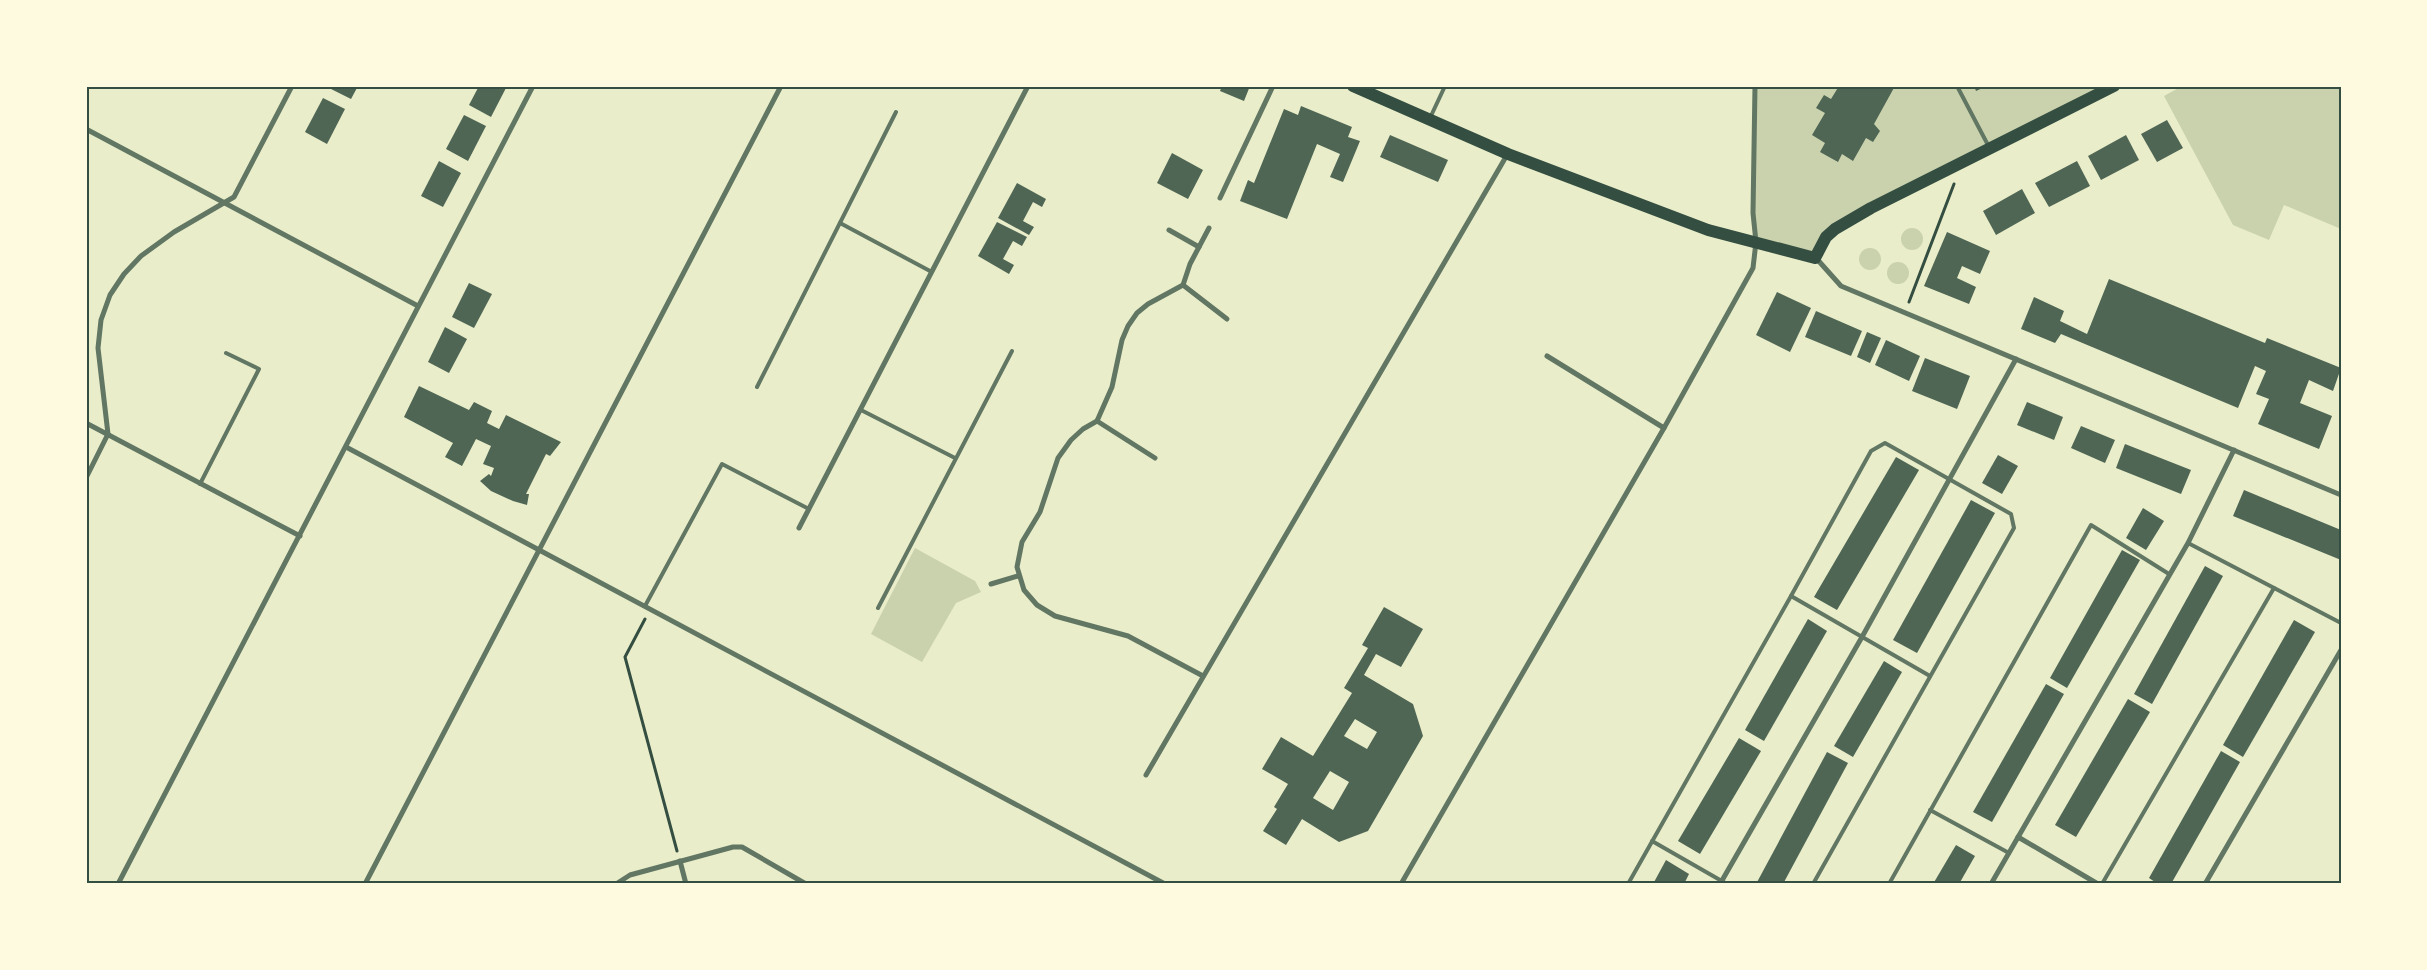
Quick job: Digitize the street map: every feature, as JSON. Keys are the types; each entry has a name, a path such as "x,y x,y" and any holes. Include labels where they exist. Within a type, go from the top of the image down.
{"main road":[{"path":"1353,86 1508,154 1708,230 1815,258 1826,237 1835,229 1990,147 2114,86"}],"street":[{"path":"86,478 108,434 98,348 101,320 110,295 124,274 142,256 174,232 234,197 292,86"},
{"path":"118,884 533,86"},
{"path":"365,884 781,86"},
{"path":"799,528 861,410 930,271 1028,86"},
{"path":"1220,198 1273,86"},
{"path":"1400,884 1664,428 1753,268 1756,242 1753,213 1755,86"},
{"path":"86,129 418,306"},
{"path":"1146,775 1508,154"},
{"path":"1202,676 1128,636 1054,616 1037,605 1024,590 1018,576 1017,566 1022,542 1040,512 1058,458 1071,440 1083,429 1097,421 1112,386 1122,340 1128,326 1137,313 1148,304 1183,285 1190,264 1209,228"},
{"path":"1169,230 1199,247"},
{"path":"1815,258 1841,286 1904,314 2341,495"},
{"path":"1183,285 1227,319"},
{"path":"1547,356 1664,428"},
{"path":"1723,883 2016,359"},
{"path":"1097,421 1155,458"},
{"path":"86,423 300,536"},
{"path":"346,447 1165,884"},
{"path":"1991,884 2188,543 2234,450"},
{"path":"991,584 1018,576"},
{"path":"2205,884 2341,650"},
{"path":"2018,837 2098,884"},
{"path":"616,884 630,875 733,847 742,847 806,884"},
{"path":"680,861 686,884"}],"lane":[{"path":"1430,119 1445,86"},
{"path":"1957,86 1990,147"},
{"path":"757,387 896,112"},
{"path":"840,223 930,271"},
{"path":"878,608 1012,351"},
{"path":"200,484 259,370 226,353"},
{"path":"861,410 955,458"},
{"path":"1628,884 1871,451 1885,443 2011,514 2014,528 1813,884"},
{"path":"645,606 722,464 809,509"},
{"path":"1889,884 2091,525 2169,574"},
{"path":"2188,543 2341,623"},
{"path":"2102,884 2274,588"},
{"path":"1791,596 1930,676"},
{"path":"1930,810 2009,853"},
{"path":"1652,841 1723,883"}],"path":[{"path":"1904,314 1952,194 1961,162"},
{"path":"651,609 625,657 680,861"}],"green space":[{"path":"1755,86 2114,86 1835,229 1815,258 1756,242 1753,213"},
{"path":"2182,86 2341,86 2341,229 2284,205 2269,240 2233,225 2164,96"},
{"path":"1908,228 1916,228 1923,235 1923,243 1916,250 1908,250 1901,243 1901,235"},
{"path":"1870,248 1878,251 1881,259 1878,267 1870,270 1862,267 1859,259 1862,251"},
{"path":"1894,262 1902,262 1909,269 1909,277 1902,284 1894,284 1887,277 1887,269"},
{"path":"915,548 975,581 981,592 956,603 922,662 871,634"}],"building":[{"path":"330,86 358,86 351,99 329,88"},
{"path":"479,86 507,86 491,117 469,105"},
{"path":"1222,86 1250,86 1244,101 1220,91"},
{"path":"1839,86 1895,86 1874,124 1880,131 1873,142 1866,138 1853,161 1842,154 1838,162 1820,152 1825,143 1812,135 1825,113 1816,108 1824,95 1831,99"},
{"path":"1974,86 1987,86 1976,91"},
{"path":"323,98 345,109 327,144 305,132"},
{"path":"1301,106 1352,127 1348,137 1360,141 1343,182 1330,177 1340,154 1317,144 1287,219 1240,201 1248,180 1254,183 1284,109 1298,115"},
{"path":"464,115 486,126 468,161 446,149"},
{"path":"2167,120 2183,148 2157,162 2141,134"},
{"path":"1390,135 1448,160 1438,182 1380,157"},
{"path":"2126,135 2139,160 2101,180 2088,156"},
{"path":"1172,153 1203,170 1188,199 1157,183"},
{"path":"439,161 461,173 443,207 421,196"},
{"path":"2077,161 2090,186 2049,207 2035,183"},
{"path":"1017,183 1046,199 1042,207 1033,202 1023,221 1034,227 1029,235 998,218"},
{"path":"2022,189 2035,213 1996,235 1983,211"},
{"path":"997,222 1027,237 1022,246 1013,241 1003,259 1014,265 1009,274 978,256"},
{"path":"1947,232 1990,251 1980,274 1962,266 1957,278 1976,287 1969,304 1924,286"},
{"path":"2109,279 2265,343 2267,338 2341,368 2333,391 2309,380 2300,403 2332,416 2319,449 2258,424 2269,399 2256,394 2266,371 2255,366 2238,408 2061,334 2055,343 2021,329 2034,297 2064,311 2060,321 2087,334"},
{"path":"469,283 492,294 474,328 452,317"},
{"path":"1777,292 1811,308 1790,352 1756,335"},
{"path":"1816,311 1862,331 1851,356 1805,337"},
{"path":"445,327 467,339 449,373 428,362"},
{"path":"1867,332 1881,338 1870,363 1857,357"},
{"path":"1886,340 1920,356 1909,381 1875,365"},
{"path":"1925,358 1970,376 1957,409 1912,391"},
{"path":"419,386 469,410 474,402 492,411 487,423 499,429 506,415 561,442 550,456 546,454 526,494 529,494 527,505 491,491 480,481 489,474 491,476 494,468 483,464 491,446 476,439 462,466 445,457 453,443 404,417"},
{"path":"2027,402 2063,417 2054,440 2017,425"},
{"path":"2081,426 2115,440 2105,463 2071,448"},
{"path":"2125,444 2191,470 2181,494 2116,468"},
{"path":"1998,455 2018,466 2002,494 1982,483"},
{"path":"1896,457 1919,470 1837,610 1814,597"},
{"path":"2244,490 2341,530 2341,560 2233,516"},
{"path":"1971,500 1995,513 1917,653 1893,640"},
{"path":"2143,508 2164,521 2146,550 2126,538"},
{"path":"2122,550 2140,560 2067,688 2050,678"},
{"path":"2205,566 2223,576 2152,704 2134,694"},
{"path":"1384,607 1423,629 1401,667 1376,654 1364,675 1413,704 1423,736 1368,831 1339,842 1302,819 1286,845 1263,831 1277,809 1274,807 1288,784 1262,769 1281,737 1313,756 1352,693 1344,688 1368,648 1362,645","holes":["1355,719 1377,732 1367,749 1344,736","1330,771 1349,782 1333,810 1313,798"]},
{"path":"1808,619 1827,631 1764,741 1745,730"},
{"path":"2294,620 2315,632 2243,757 2223,745"},
{"path":"1884,661 1902,672 1853,757 1834,746"},
{"path":"2046,684 2064,694 1992,822 1973,812"},
{"path":"2128,699 2150,712 2076,837 2055,825"},
{"path":"1739,738 1761,751 1700,854 1678,841"},
{"path":"2221,751 2240,762 2171,884 2158,884 2149,878"},
{"path":"1827,752 1848,763 1783,884 1756,884"},
{"path":"1956,845 1975,856 1959,884 1933,884"},
{"path":"1666,860 1689,874 1684,884 1653,884"}]}
